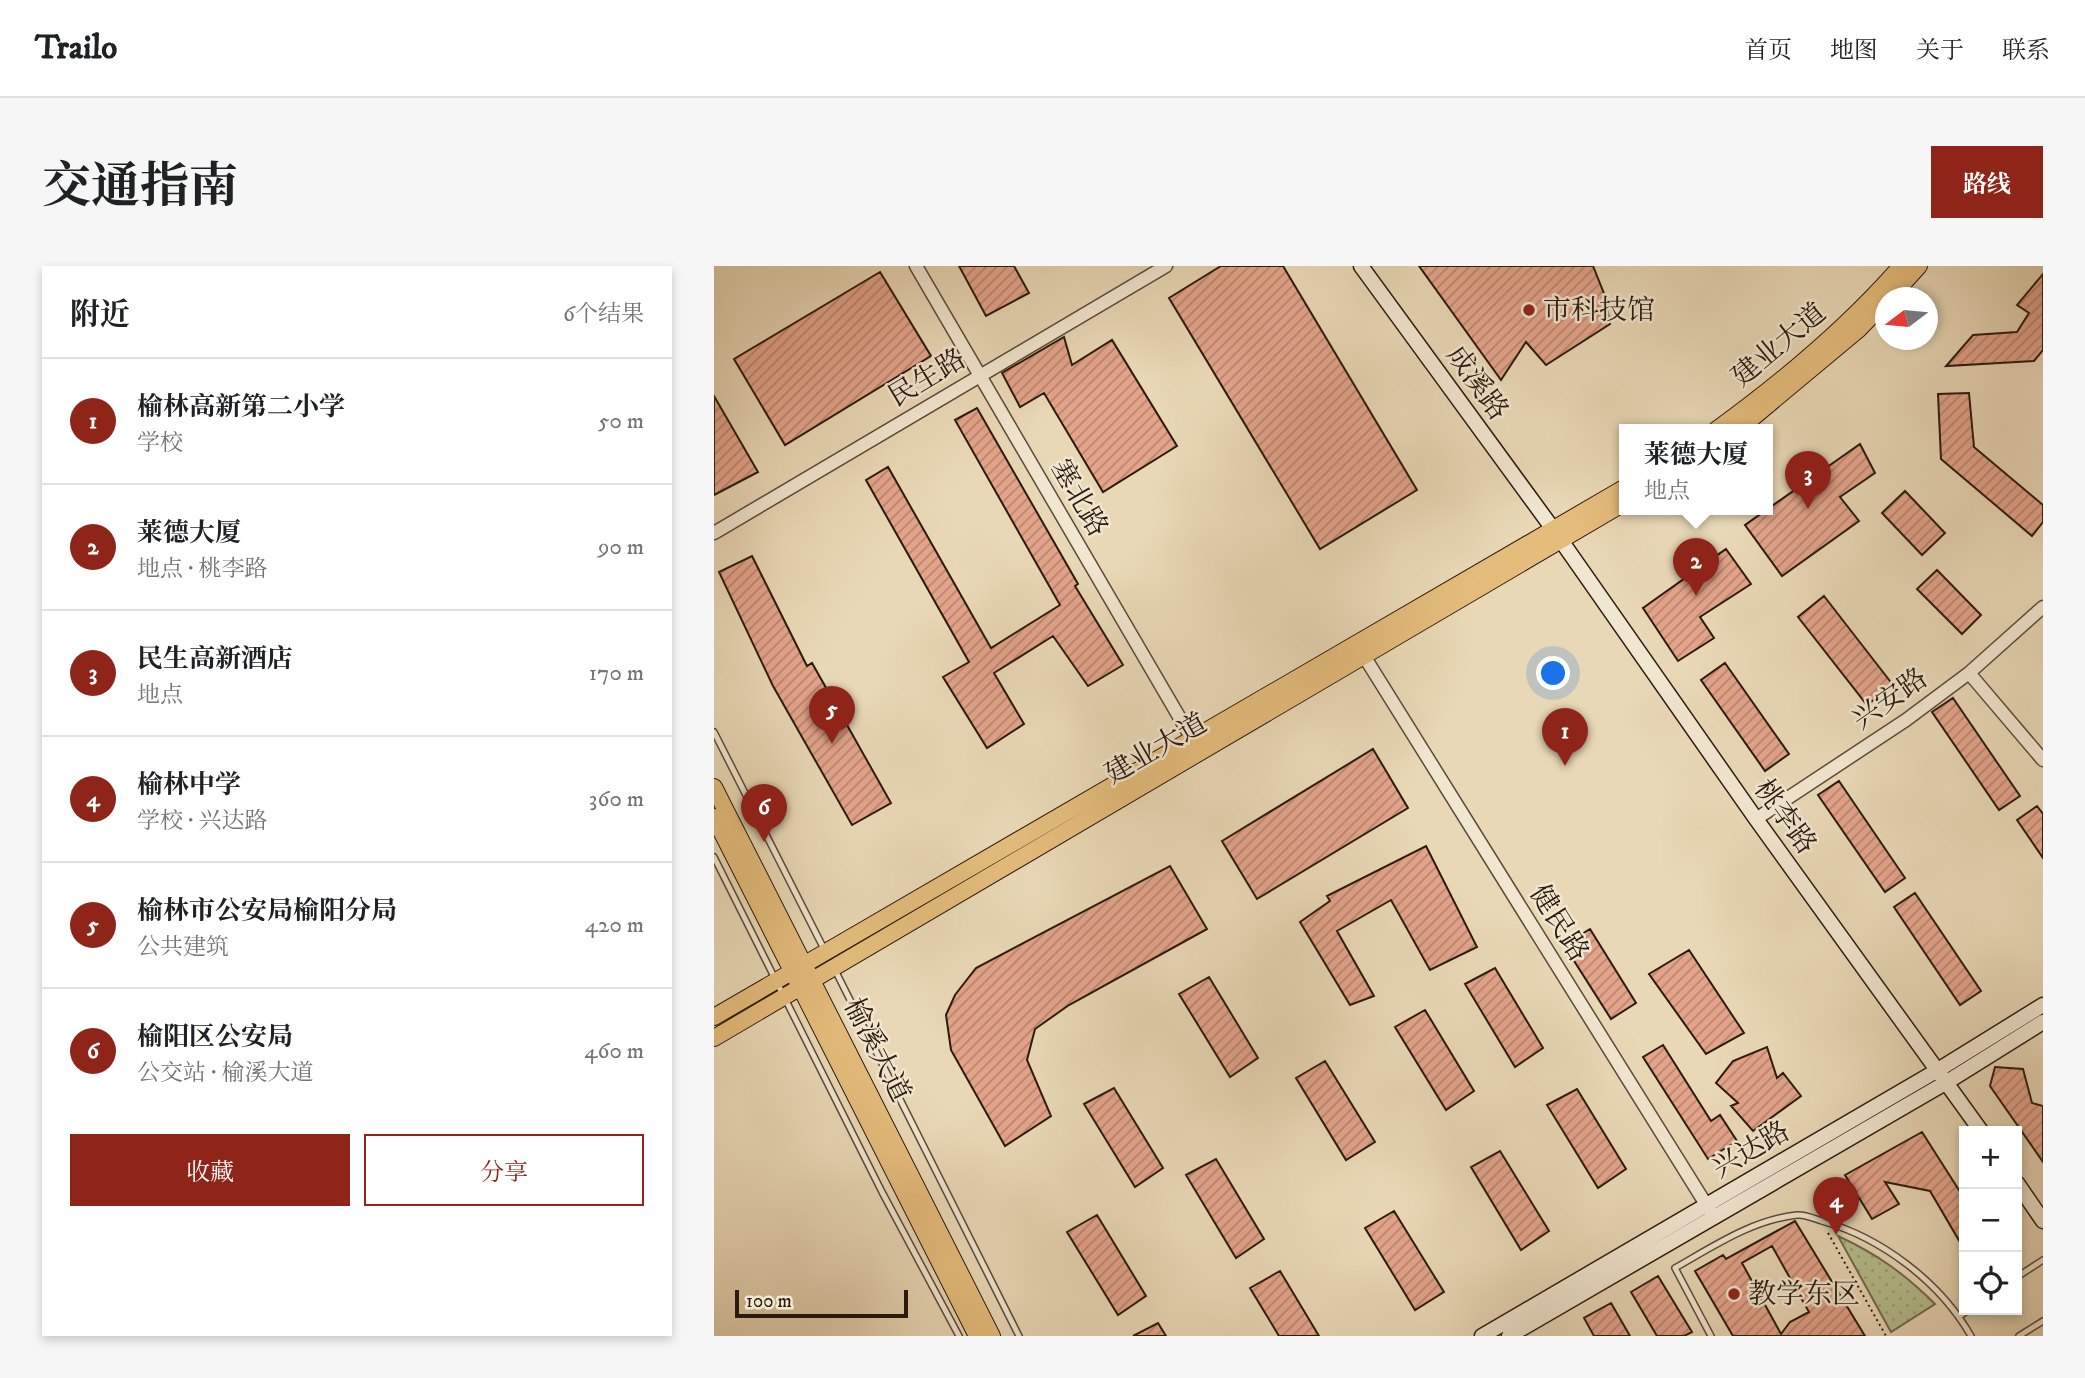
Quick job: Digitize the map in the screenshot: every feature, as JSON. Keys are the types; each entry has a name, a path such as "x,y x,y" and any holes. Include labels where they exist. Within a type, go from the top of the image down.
{"main road":[{"name":"成溪路","path":"1362,266 1557,534"},
{"name":"建业大道","path":"1724,424 1849,320 1901,266"},
{"path":"1900,287 1919,266"},
{"name":"建业大道","path":"1745,424 1859,329 1875,312"},
{"name":"建业大道","path":"1197,747 1364,656 1557,534 1619,491"},
{"name":"建业大道","path":"714,1017 802,977 1557,534 1619,505"},
{"name":"桃李路","path":"1557,534 1756,819 1978,1126"},
{"name":"榆溪大道","path":"714,787 802,977 977,1336"},
{"name":"榆溪大道","path":"714,817 992,1336"},
{"name":"建业大道","path":"714,1038 780,989"},
{"name":"兴达路","path":"1943,1076 2043,1005"},
{"name":"兴达路","path":"1482,1336 1710,1211 1943,1076 2043,1022"},
{"path":"2021,1189 2043,1221"},
{"name":"兴达路","path":"1509,1336 1710,1211"}],"street":[{"name":"塞北路","path":"916,266 1197,747"},
{"name":"民生路","path":"714,533 1166,266"},
{"name":"兴安路","path":"1756,819 1906,720 1969,673 2043,607"},
{"name":"健民路","path":"1364,656 1710,1211"},
{"path":"1969,673 2043,760"}],"lane":[{"path":"714,732 1019,1336"},
{"path":"714,857 959,1336"},
{"path":"1710,1335 1675,1268 1749,1227 1799,1214 1849,1228 1911,1267 1959,1316 1971,1336"},
{"path":"2022,1275 2043,1260"},
{"path":"2019,1336 2043,1321"}],"path":[{"path":"1821,1221 1885,1336"}],"green space":[{"path":"1838,1236 1890,1266 1935,1304 1891,1332"}],"building":[{"path":"959,266 1014,266 1029,293 986,316"},
{"path":"1221,266 1283,266 1417,490 1320,549 1169,298"},
{"name":"市科技馆","path":"1419,266 1593,266 1605,296 1610,324 1546,365 1526,342 1501,380"},
{"path":"880,272 931,356 785,445 734,359"},
{"path":"2043,274 2043,350 2034,361 1946,366 1973,335 2017,332 2029,313 2017,305"},
{"path":"1064,337 1072,365 1112,340 1177,446 1103,492 1044,393 1020,407 1002,373"},
{"path":"1969,393 1974,447 2043,505 2043,522 2032,536 1941,459 1938,394"},
{"path":"714,396 758,472 714,495"},
{"path":"977,408 1078,584 1075,586 1123,665 1088,686 1053,636 994,673 1024,724 987,748 943,677 969,662 866,480 888,467 991,648 1060,605 955,420"},
{"path":"1860,444 1875,473 1840,497 1859,521 1782,576 1745,525 1759,515 1773,515 1773,505"},
{"path":"1905,491 1945,533 1922,555 1882,513"},
{"path":"1726,549 1751,584 1700,617 1714,638 1678,661 1643,608"},
{"path":"752,556 807,666 812,663 891,803 852,825 773,686 719,572"},
{"path":"1937,570 1981,615 1962,634 1917,589"},
{"path":"1824,596 1893,685 1867,705 1798,617"},
{"path":"1725,663 1789,754 1765,771 1701,680"},
{"path":"1953,698 2020,796 1999,810 1932,712"},
{"path":"1373,749 1408,808 1257,899 1222,841"},
{"path":"1839,781 1905,878 1885,892 1818,795"},
{"path":"2037,806 2043,814 2043,858 2017,820"},
{"path":"1426,846 1477,947 1430,970 1391,900 1337,931 1374,996 1350,1005 1300,922 1330,901 1327,896"},
{"path":"1170,866 1207,929 1069,1005 1035,1029 1027,1060 1051,1116 1005,1146 951,1050 946,1015 955,995 976,968"},
{"path":"1915,893 1981,991 1960,1005 1894,907"},
{"path":"1590,929 1636,1003 1611,1019 1564,945"},
{"path":"1689,950 1744,1033 1706,1054 1649,974"},
{"path":"1495,968 1543,1048 1515,1067 1465,984"},
{"path":"1209,977 1258,1058 1230,1077 1179,994"},
{"path":"1425,1010 1474,1091 1446,1110 1395,1027"},
{"path":"1663,1045 1711,1121 1720,1115 1737,1141 1708,1159 1643,1057"},
{"path":"1767,1047 1777,1078 1783,1073 1801,1096 1753,1131 1731,1106 1738,1103 1716,1083 1733,1061"},
{"path":"1325,1061 1375,1142 1346,1160 1296,1078"},
{"path":"1995,1067 2023,1069 2032,1103 2043,1106 2043,1162 2022,1132 2022,1126 2018,1126 1990,1086"},
{"path":"1114,1088 1163,1168 1135,1187 1084,1104"},
{"path":"1577,1089 1626,1169 1598,1188 1547,1105"},
{"path":"1922,1132 1959,1190 1959,1240 1930,1191 1885,1182 1899,1204 1872,1219 1845,1175"},
{"path":"1500,1151 1549,1231 1521,1250 1471,1167"},
{"path":"1216,1159 1264,1239 1236,1258 1186,1175"},
{"path":"1394,1211 1444,1292 1415,1310 1365,1228"},
{"path":"1097,1215 1146,1296 1118,1315 1067,1232"},
{"name":"教学东区","path":"1795,1221 1865,1336 1733,1336 1695,1271 1723,1255 1726,1259","holes":["1772,1246 1809,1312 1790,1322 1781,1334 1742,1263"]},
{"path":"1280,1271 1319,1336 1279,1336 1250,1288"},
{"path":"1658,1276 1692,1332 1684,1336 1657,1336 1631,1292"},
{"path":"1611,1303 1630,1336 1594,1336 1584,1318"},
{"path":"1158,1323 1166,1336 1133,1336"}],"place":[{"name":"市科技馆","path":"1529,310"},
{"name":"民生高新酒店","path":"1808,509"},
{"name":"莱德大厦","path":"1696,596"},
{"name":"榆林市公安局榆阳分局","path":"832,744"},
{"name":"榆林高新第二小学","path":"1565,766"},
{"name":"榆阳区公安局","path":"764,842"},
{"name":"榆林中学","path":"1836,1235"},
{"name":"教学东区","path":"1734,1294"}]}
